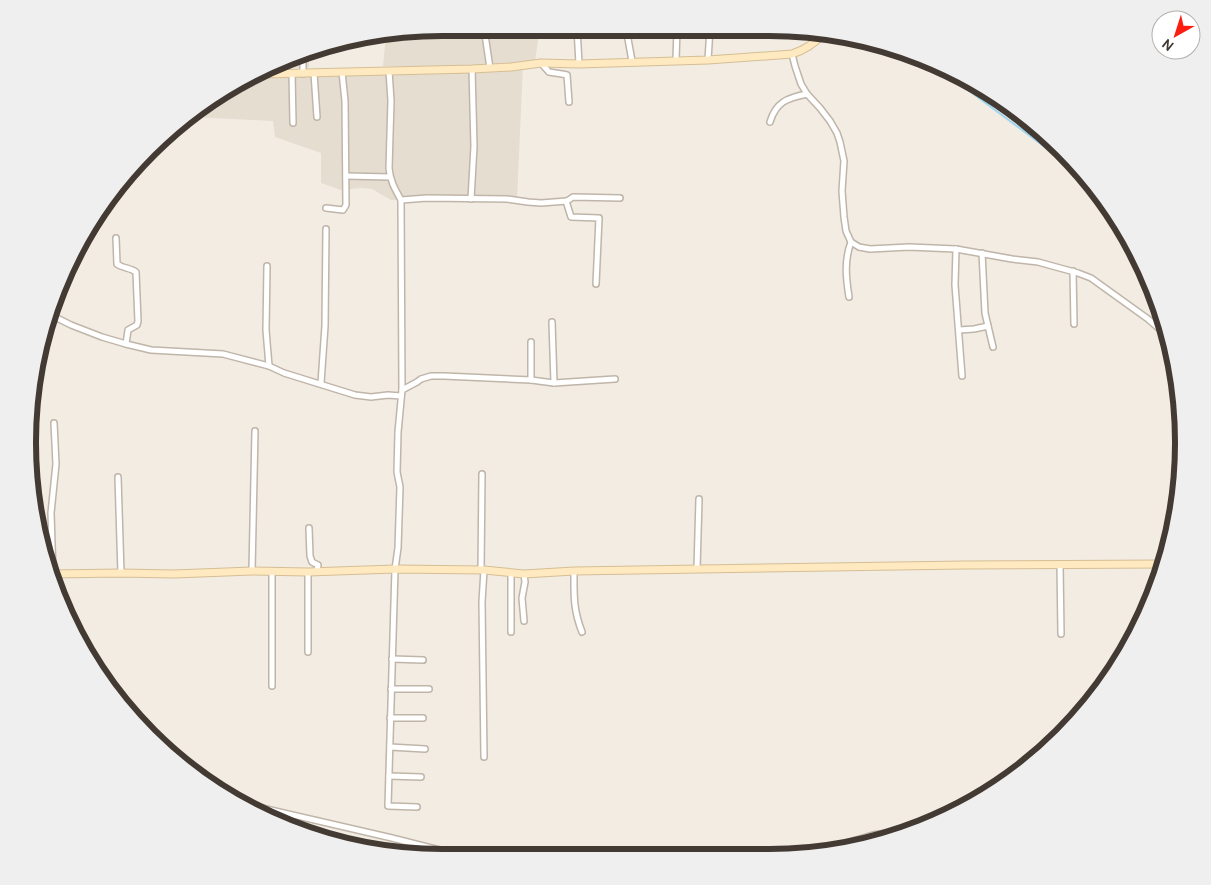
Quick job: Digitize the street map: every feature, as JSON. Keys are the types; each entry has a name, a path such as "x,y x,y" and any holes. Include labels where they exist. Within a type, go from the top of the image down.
{"street":[{"path":"485,36 490,68"},
{"path":"577,36 579,64"},
{"path":"627,36 632,61"},
{"path":"676,60 678,36"},
{"path":"708,60 710,36"},
{"path":"272,74 472,69 541,63 579,64 708,60 792,54 803,51 818,40"},
{"path":"792,54 799,78 807,94 830,121 840,142 844,161 842,191 844,217 846,231 851,242 858,247 870,249 909,247 956,249 1038,262 1073,271 1091,278 1158,328"},
{"path":"303,61 303,74"},
{"path":"541,63 549,72 568,76 569,102"},
{"path":"471,199 474,146 472,69"},
{"path":"389,71 391,101 388,168 390,177 401,200 402,390 398,432 400,487 392,659 388,806 417,807"},
{"path":"326,208 340,210 346,205 345,101 342,72"},
{"path":"292,73 293,123"},
{"path":"314,73 317,117"},
{"path":"770,122 772,115 780,104 795,96 807,94"},
{"path":"346,176 390,177"},
{"path":"401,200 427,198 507,199 541,203 566,201 573,197 620,198"},
{"path":"566,201 571,217 599,218 596,284"},
{"path":"321,384 325,326 326,229"},
{"path":"116,238 117,264 136,272 138,322 137,325 128,330 126,344"},
{"path":"849,297 846,270 851,242"},
{"path":"956,249 955,285 962,376"},
{"path":"982,253 985,313 992,347"},
{"path":"267,266 266,330 269,366"},
{"path":"1073,271 1074,324"},
{"path":"56,317 94,334 151,350 223,354 269,366 284,373 361,396 401,396"},
{"path":"552,322 554,383"},
{"path":"959,330 988,326"},
{"path":"530,342 531,380"},
{"path":"402,390 421,379 431,376 531,380 554,383 615,379"},
{"path":"52,553 51,514 56,464 54,423"},
{"path":"252,571 255,431"},
{"path":"482,474 484,758"},
{"path":"118,478 121,573"},
{"path":"697,569 699,499"},
{"path":"310,528 310,556 312,562 318,565 317,571"},
{"path":"58,574 482,570 524,574 697,569 1156,564"},
{"path":"1060,565 1060,634"},
{"path":"272,572 272,686"},
{"path":"308,572 308,652"},
{"path":"574,572 574,606 582,632"},
{"path":"511,573 511,632"},
{"path":"524,574 525,582 522,598 524,621"},
{"path":"392,659 422,660"},
{"path":"391,689 428,689"},
{"path":"390,718 422,718"},
{"path":"390,747 425,749"},
{"path":"389,776 421,777"},
{"path":"268,809 434,849"}],"shaded area":[{"path":"442,36 539,36 535,61 523,67 517,199 391,200 372,189 341,190 321,183 321,153 275,137 273,121 199,117 239,91 275,72 323,69 462,67 383,66 385,41"},
{"path":"309,59 309,67 284,68"}],"waterway":[{"path":"948,78 964,87 1056,156"}]}
